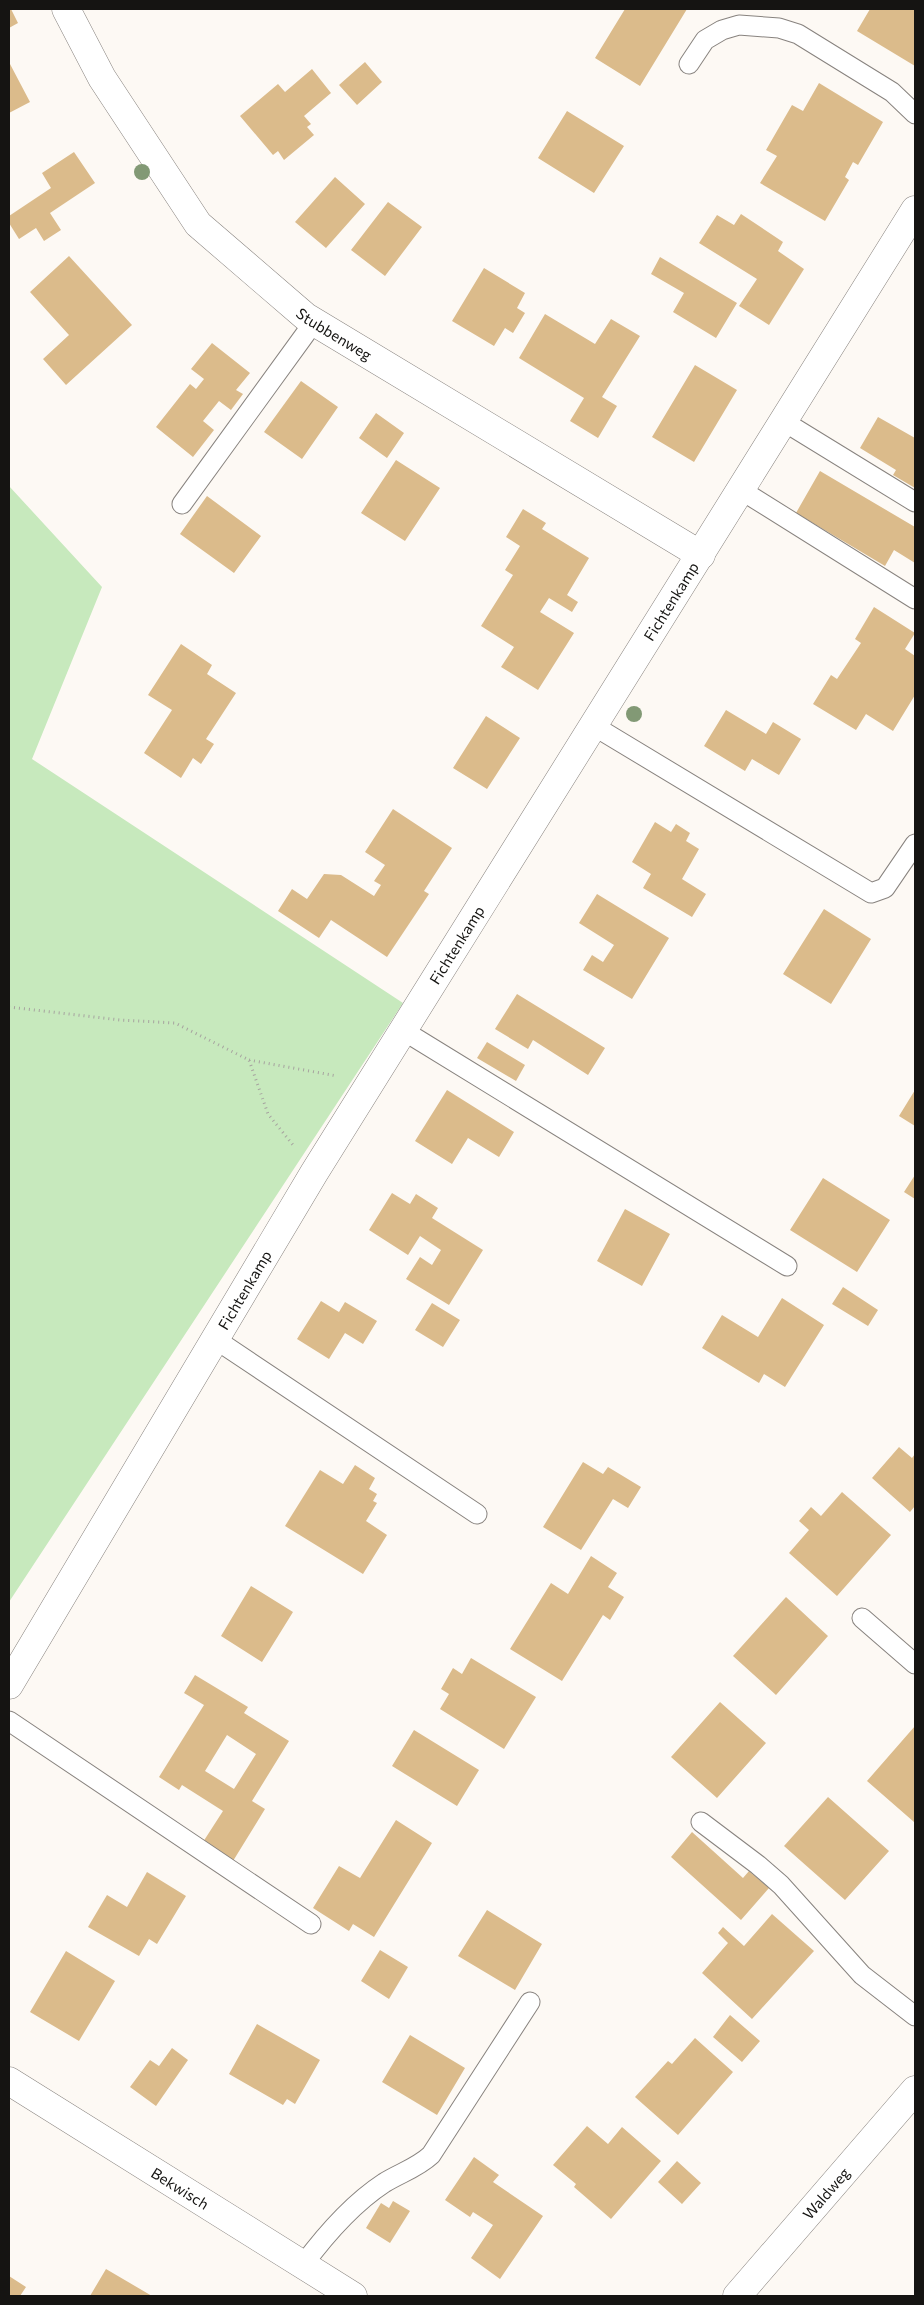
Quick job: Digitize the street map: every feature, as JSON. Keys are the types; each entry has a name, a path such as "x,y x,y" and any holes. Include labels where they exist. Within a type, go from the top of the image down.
{"street":[{"name":"Stubbenweg","path":"66,9 102,78 198,224 314,322 701,555"},
{"name":"Fichtenkamp","path":"9,1686 314,1173 915,210"},
{"name":"Bekwisch","path":"9,2081 353,2296"},
{"name":"Waldweg","path":"737,2296 915,2090"}],"lane":[{"path":"689,64 705,40 722,30 739,25 779,28 798,34 892,92 915,114"},
{"path":"182,504 314,322"},
{"path":"783,422 915,502"},
{"path":"741,490 915,599"},
{"path":"594,726 871,892 885,888 915,844"},
{"path":"404,1031 787,1266"},
{"path":"215,1339 477,1514"},
{"path":"862,1618 915,1664"},
{"path":"9,1720 311,1924"},
{"path":"701,1822 781,1885 862,1975 915,2016"},
{"path":"303,2265 324,2237 344,2216 384,2183 420,2165 431,2155 530,2002"}],"path":[{"path":"9,1007 120,1020 175,1023 249,1060 372,1082"},
{"path":"249,1060 268,1114 314,1173"}],"green space":[{"path":"9,486 102,587 32,759 403,1003 9,1602"}],"building":[{"path":"9,9 11,9 18,23 9,28"},
{"path":"625,9 687,9 640,86 595,58"},
{"path":"870,9 915,9 915,66 857,31"},
{"path":"365,62 382,82 357,105 339,85"},
{"path":"9,65 30,102 9,113"},
{"path":"312,69 331,93 304,116 311,124 307,127 314,135 284,160 278,151 273,155 240,116 278,84 285,92"},
{"path":"819,83 883,122 858,165 853,162 845,177 849,180 825,221 760,183 777,156 766,150 792,105 803,111"},
{"path":"567,111 624,146 594,193 538,158"},
{"path":"74,152 95,183 50,213 61,230 44,241 36,228 19,239 9,223 9,216 51,188 42,173"},
{"path":"335,177 365,204 326,248 295,222"},
{"path":"388,202 422,227 385,276 351,250"},
{"path":"741,214 783,242 778,251 804,269 769,325 739,306 757,279 699,243 717,215 734,225"},
{"path":"69,256 132,325 66,385 43,359 69,335 30,292"},
{"path":"660,257 737,303 716,338 673,312 684,293 651,274"},
{"path":"484,268 525,293 517,308 525,313 513,333 505,328 494,346 452,321"},
{"path":"545,314 595,344 611,319 640,336 602,397 617,406 598,438 570,421 584,398 519,358"},
{"path":"212,343 250,373 236,390 243,394 231,410 219,401 203,421 214,430 193,457 156,427 190,384 196,389 204,379 191,369"},
{"path":"695,365 737,390 694,462 652,437"},
{"path":"301,381 338,407 302,459 264,432"},
{"path":"376,413 404,433 387,458 359,438"},
{"path":"878,417 915,438 915,488 893,475 896,470 860,448"},
{"path":"396,460 440,488 405,541 361,513"},
{"path":"820,471 915,527 915,563 894,550 885,566 796,513"},
{"path":"207,496 261,536 234,573 180,534"},
{"path":"523,509 546,523 542,529 589,558 567,595 578,602 572,612 549,598 540,612 574,633 538,690 501,667 514,647 481,626 513,575 505,570 520,546 506,537"},
{"path":"874,607 915,633 905,649 915,656 915,695 893,731 866,714 856,730 813,704 831,675 837,679 861,643 855,639"},
{"path":"181,644 212,665 207,674 236,693 206,739 214,744 201,764 193,758 181,778 144,753 172,710 148,695"},
{"path":"726,710 766,734 773,722 801,739 779,775 752,759 745,771 704,746"},
{"path":"486,716 520,738 487,789 453,768"},
{"path":"393,809 452,848 424,891 429,894 387,957 331,920 319,938 278,911 292,889 307,899 324,874 341,875 374,896 381,885 374,881 385,865 365,852"},
{"path":"655,822 671,832 676,824 690,833 686,841 699,849 682,879 706,894 692,917 643,888 651,874 632,862"},
{"path":"597,894 669,938 632,999 583,970 592,955 603,962 614,945 579,923"},
{"path":"824,909 871,939 831,1004 783,974"},
{"path":"517,994 605,1048 588,1075 533,1040 528,1049 495,1029"},
{"path":"487,1042 525,1065 516,1081 477,1058"},
{"path":"447,1090 514,1132 499,1157 468,1138 452,1164 415,1141"},
{"path":"915,1090 915,1126 899,1116"},
{"path":"915,1175 915,1199 904,1192"},
{"path":"823,1178 890,1220 857,1272 790,1230"},
{"path":"392,1193 410,1204 416,1194 438,1208 432,1218 483,1250 449,1305 406,1279 420,1257 432,1265 441,1250 420,1236 408,1255 369,1230"},
{"path":"625,1209 670,1234 642,1286 597,1261"},
{"path":"843,1287 878,1310 868,1326 832,1304"},
{"path":"782,1298 824,1325 785,1387 764,1374 759,1383 702,1348 722,1315 758,1337"},
{"path":"321,1301 339,1312 345,1302 377,1321 363,1344 345,1333 329,1359 297,1339"},
{"path":"432,1303 460,1320 443,1347 415,1330"},
{"path":"899,1447 912,1458 915,1454 915,1506 910,1512 872,1478"},
{"path":"583,1462 603,1474 608,1467 641,1487 628,1508 613,1499 581,1550 543,1527"},
{"path":"355,1465 375,1478 369,1489 377,1494 373,1501 377,1503 366,1521 387,1535 363,1574 285,1526 320,1470 343,1484"},
{"path":"842,1492 891,1535 837,1596 789,1553 809,1530 799,1521 811,1507 821,1516"},
{"path":"591,1556 617,1573 608,1587 624,1597 610,1620 603,1615 562,1681 510,1649 551,1583 568,1594"},
{"path":"251,1586 293,1612 262,1662 221,1636"},
{"path":"786,1597 828,1636 776,1695 733,1656"},
{"path":"471,1658 536,1697 504,1749 440,1709 449,1694 441,1689 453,1668 462,1674"},
{"path":"195,1675 248,1707 244,1713 289,1741 252,1801 265,1809 233,1861 203,1842 223,1811 182,1785 179,1790 159,1777 204,1705 184,1693","holes":["227,1735 256,1754 234,1789 205,1771"]},
{"path":"720,1702 766,1743 717,1798 671,1757"},
{"path":"915,1726 915,1821 914,1822 867,1781"},
{"path":"414,1730 479,1770 457,1806 392,1766"},
{"path":"828,1797 889,1851 845,1900 784,1846"},
{"path":"396,1820 432,1843 374,1937 353,1924 349,1931 313,1908 339,1866 360,1878"},
{"path":"692,1832 743,1878 749,1871 769,1888 741,1920 671,1857"},
{"path":"147,1872 186,1896 157,1944 149,1939 139,1956 88,1927 107,1895 127,1907"},
{"path":"487,1910 542,1944 515,1990 458,1956"},
{"path":"772,1914 814,1951 752,2019 702,1973 728,1943 718,1933 723,1927 744,1946"},
{"path":"380,1950 408,1967 389,1999 361,1981"},
{"path":"66,1951 115,1981 79,2041 30,2012"},
{"path":"730,2015 760,2041 742,2062 713,2037"},
{"path":"257,2024 320,2060 295,2104 287,2099 283,2105 229,2074"},
{"path":"410,2035 465,2068 437,2115 382,2082"},
{"path":"695,2038 733,2072 678,2135 635,2097 668,2061 672,2064"},
{"path":"172,2048 188,2060 156,2106 130,2087 150,2060 159,2066"},
{"path":"587,2126 608,2144 622,2127 661,2161 611,2219 574,2187 576,2184 553,2165"},
{"path":"474,2157 499,2175 493,2182 543,2216 500,2279 471,2258 493,2225 473,2212 470,2217 445,2200"},
{"path":"677,2161 701,2183 682,2204 658,2182"},
{"path":"393,2201 410,2211 390,2243 366,2228 381,2203 389,2208"},
{"path":"106,2269 152,2296 90,2296"},
{"path":"9,2276 26,2287 20,2296 9,2296"}]}
